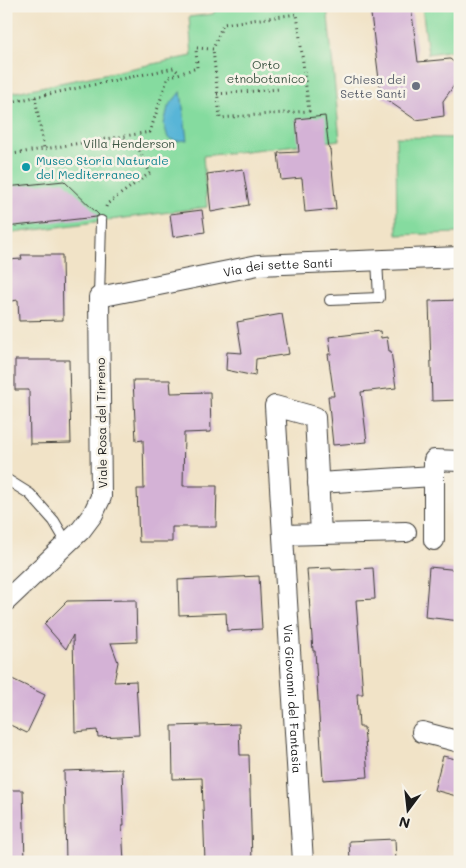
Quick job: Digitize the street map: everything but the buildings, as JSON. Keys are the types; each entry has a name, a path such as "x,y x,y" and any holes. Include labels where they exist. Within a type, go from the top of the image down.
{"street":[{"name":"Via dei sette Santi","path":"99,298 258,265 460,257"},
{"name":"Viale Rosa del Tirreno","path":"6,600 81,530 94,514 101,497 99,298"},
{"name":"Via Giovanni del Fantasia","path":"304,862 276,406 315,417 321,534"},
{"path":"434,540 434,460 460,461"},
{"path":"318,483 434,476"},
{"path":"284,535 406,532"},
{"path":"422,732 460,742"}],"lane":[{"path":"99,298 100,221"},
{"path":"330,300 379,298 377,260"},
{"path":"6,479 30,494 54,521 68,543"}],"path":[{"path":"296,14 309,111 220,118 213,49 223,24 296,14"},
{"path":"6,155 150,132 168,77 197,68 196,48 213,49"},
{"path":"6,103 174,68 178,73"},
{"path":"217,94 280,89"},
{"path":"35,97 44,148"},
{"path":"100,221 107,204 150,173 139,149 121,136"}],"green space":[{"name":"Villa Henderson","path":"218,6 327,6 340,140 203,156 207,207 6,234 6,94 192,56 189,17 213,14"},
{"path":"422,6 460,6 460,49 428,54"},
{"path":"396,137 460,138 460,233 397,235"}],"water":[{"path":"181,91 187,140 176,141 168,138 164,124 168,107"}],"place":[{"name":"Chiesa dei Sette Santi","path":"416,86"},
{"name":"Museo Storia Naturale del Mediterraneo","path":"26,167"}],"park label":[{"name":"Orto etnobotanico","path":"266,71"}]}
